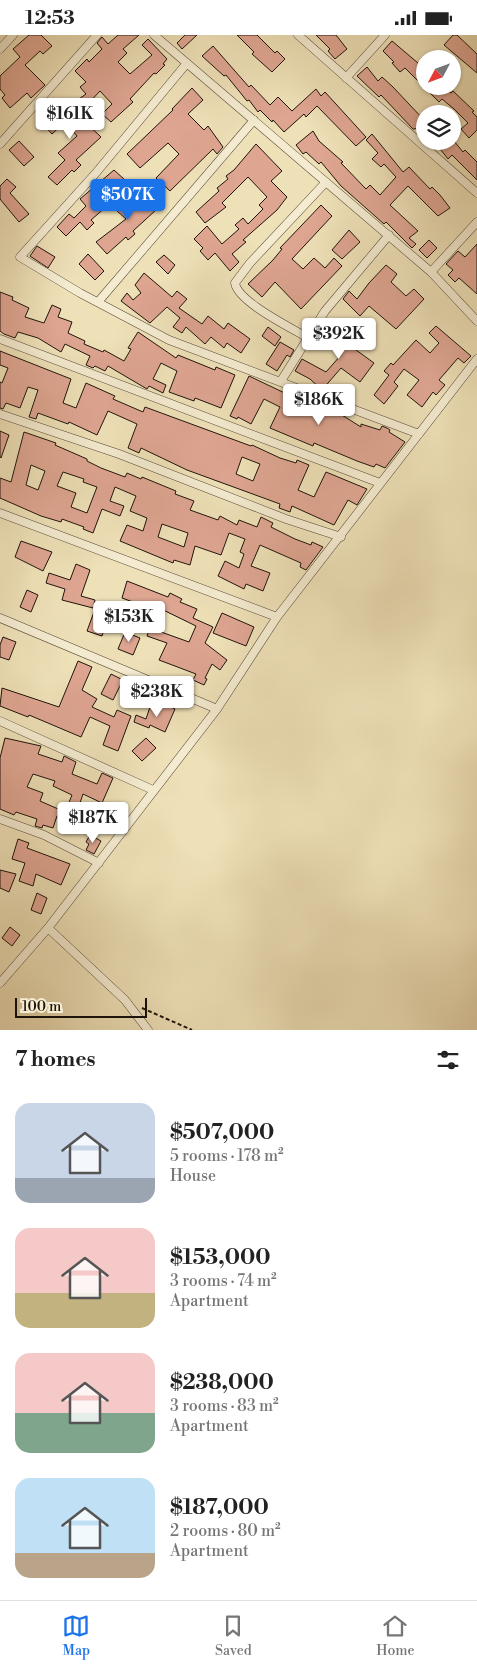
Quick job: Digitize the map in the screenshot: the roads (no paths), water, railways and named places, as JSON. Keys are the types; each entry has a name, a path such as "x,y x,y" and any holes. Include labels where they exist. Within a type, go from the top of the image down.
{"street":[{"path":"0,49 13,35"},
{"path":"0,144 97,35"},
{"path":"154,35 431,272 477,321"},
{"path":"298,35 477,193"},
{"path":"346,78 385,35"},
{"path":"187,63 95,174 20,257 98,303 169,340 419,434"},
{"path":"98,303 254,120"},
{"path":"308,338 250,304 240,295 235,283 250,263 326,182"},
{"path":"431,272 477,222"},
{"path":"281,381 308,338 348,282 389,235"},
{"path":"0,339 380,483"},
{"path":"0,983 48,928 217,709 277,617 342,537 380,483 477,359"},
{"path":"0,413 119,454 286,519 342,537"},
{"path":"0,513 277,617"},
{"path":"0,617 217,709"},
{"path":"0,721 153,790"},
{"path":"0,819 44,835 99,863"},
{"path":"48,928 124,1000 148,1030"}]}
